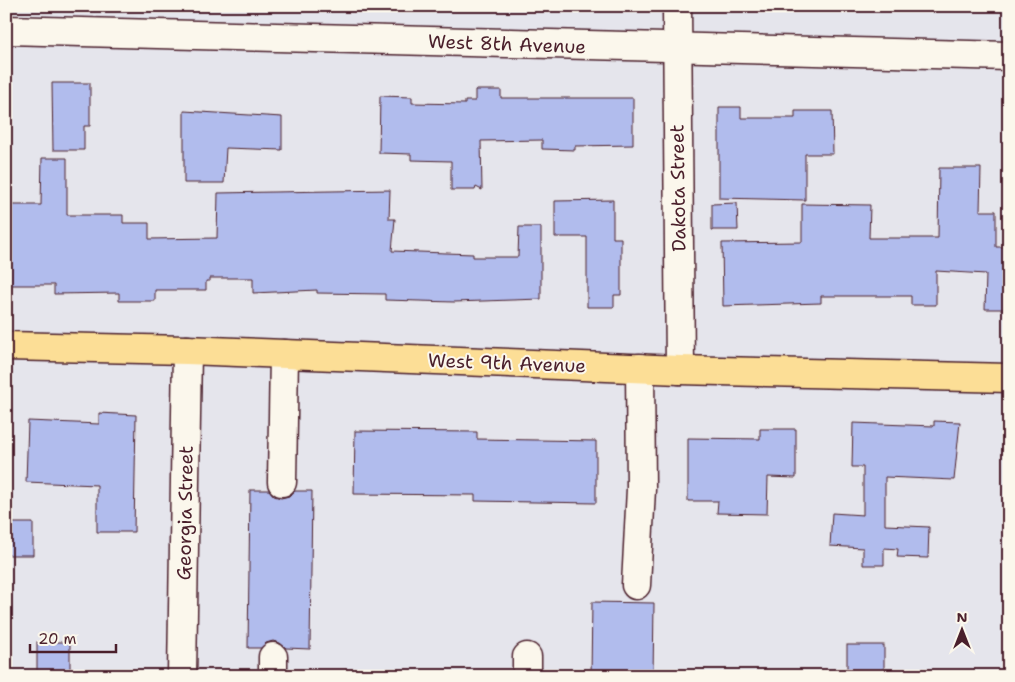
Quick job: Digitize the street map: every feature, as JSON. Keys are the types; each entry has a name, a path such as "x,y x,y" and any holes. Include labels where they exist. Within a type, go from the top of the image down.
{"main road":[{"name":"West 9th Avenue","path":"6,346 187,350 680,370 1009,378"}],"street":[{"name":"Dakota Street","path":"677,6 680,370"},
{"name":"West 8th Avenue","path":"6,30 677,49 1009,56"},
{"name":"Georgia Street","path":"182,676 187,350"},
{"path":"282,482 284,354"},
{"path":"636,585 641,489 640,368"}],"building":[{"path":"52,83 90,83 90,126 84,126 84,150 53,150"},
{"path":"475,90 501,90 501,98 633,98 633,145 575,146 575,150 542,149 542,140 481,141 482,190 476,187 475,190 451,190 451,161 411,160 411,154 379,153 380,96 412,97 412,103 465,104 465,101 475,101"},
{"path":"719,107 741,107 741,118 795,118 795,111 832,111 833,154 805,154 805,200 719,198"},
{"path":"184,111 282,117 282,150 226,148 224,183 184,183"},
{"path":"42,158 67,158 67,215 123,215 123,223 149,223 149,239 217,238 218,193 390,190 389,219 395,219 392,251 473,254 473,257 518,257 519,227 541,227 541,299 454,302 385,300 385,294 317,293 317,290 253,293 253,278 210,278 210,281 206,281 206,290 155,290 155,301 119,301 119,293 54,294 54,285 6,285 6,205 41,205"},
{"path":"939,168 981,168 980,211 996,211 996,247 1009,247 1009,309 985,309 986,274 936,271 936,305 911,305 911,296 821,296 821,303 723,306 722,243 802,242 802,204 870,205 869,238 938,238"},
{"path":"613,200 613,238 621,238 621,295 614,295 614,307 587,307 587,237 555,237 555,201"},
{"path":"737,203 738,230 712,230 712,204"},
{"path":"99,413 136,415 134,532 97,532 97,485 26,482 28,421 99,424"},
{"path":"934,421 960,422 954,480 885,477 885,525 929,527 928,558 897,557 898,549 884,548 884,565 863,565 863,548 830,546 832,513 863,515 863,467 852,467 853,423 934,426"},
{"path":"760,429 796,429 796,478 768,477 767,514 717,513 718,501 688,501 688,438 760,439"},
{"path":"355,431 477,432 477,439 596,441 596,503 475,501 475,495 354,494"},
{"path":"250,490 269,490 274,496 281,498 289,496 295,491 312,491 310,649 286,648 280,643 273,641 266,643 261,648 248,648"},
{"path":"7,523 33,523 33,555 6,555"},
{"path":"592,602 654,603 653,676 591,676"},
{"path":"37,642 70,642 70,674 37,674"},
{"path":"847,645 884,645 884,676 847,676"}]}
